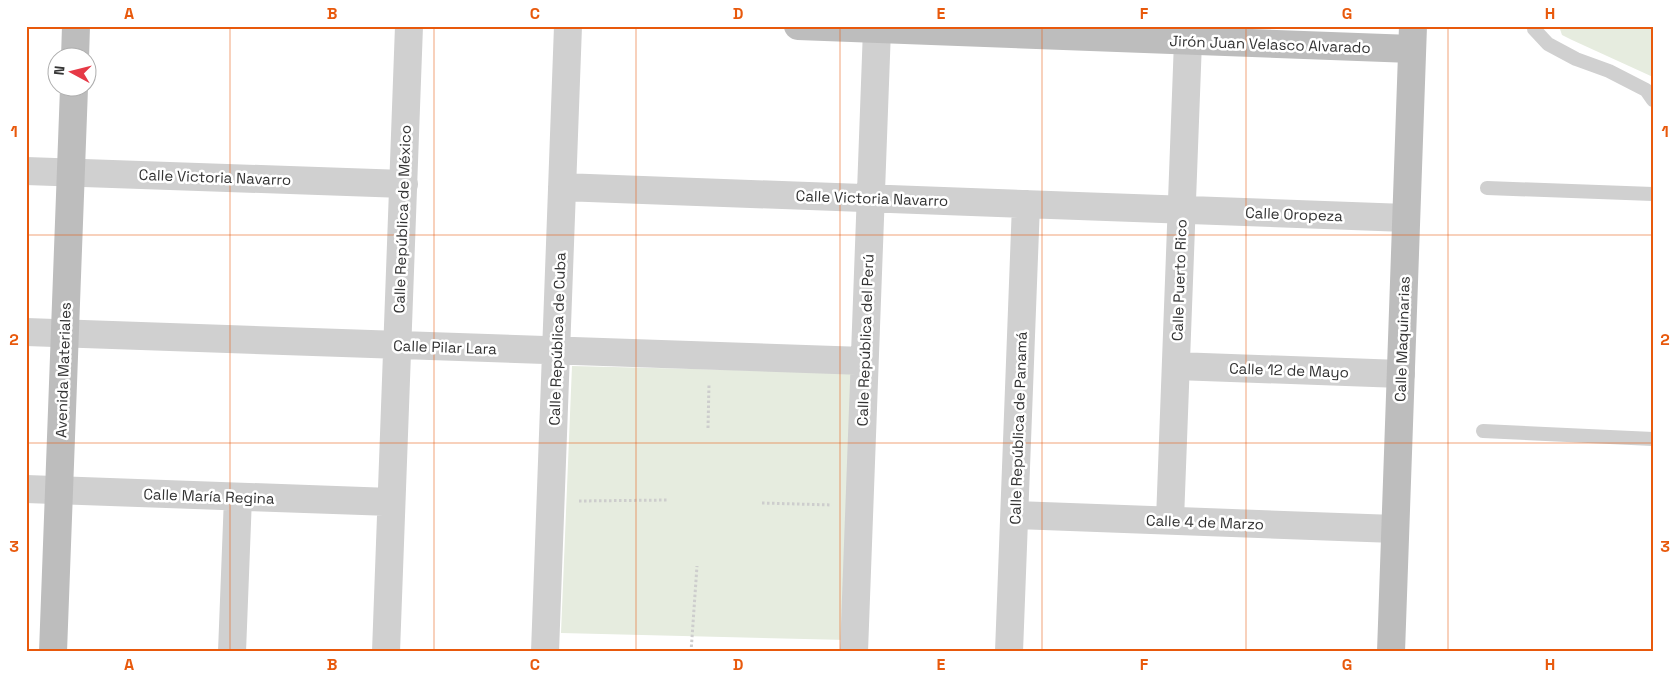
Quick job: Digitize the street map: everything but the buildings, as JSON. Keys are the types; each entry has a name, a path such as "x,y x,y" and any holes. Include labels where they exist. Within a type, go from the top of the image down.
{"street":[{"path":"75,48 76,26"},
{"name":"Calle República de México","path":"386,652 409,26"},
{"name":"Calle República de Cuba","path":"545,652 568,26"},
{"name":"Jirón Juan Velasco Alvarado","path":"798,26 1188,40 1413,38"},
{"name":"Calle República del Perú","path":"854,652 877,29"},
{"name":"Calle Maquinarias","path":"1391,652 1413,38"},
{"name":"Calle Puerto Rico","path":"1170,520 1188,40"},
{"name":"Avenida Materiales","path":"53,652 74,98"},
{"name":"Calle Victoria Navarro","path":"26,171 404,184"},
{"name":"Calle Victoria Navarro","path":"562,187 1182,209"},
{"name":"Calle República de Panamá","path":"1009,652 1026,204"},
{"name":"Calle Oropeza","path":"1182,209 1406,218"},
{"name":"Calle Pilar Lara","path":"26,332 864,361"},
{"name":"Calle 12 de Mayo","path":"1176,366 1401,374"},
{"name":"Calle María Regina","path":"26,489 391,502"},
{"path":"232,652 238,497"},
{"name":"Calle 4 de Marzo","path":"1014,515 1395,529"}],"lane":[{"path":"1534,26 1534,29 1548,44 1576,59 1609,71 1646,90 1653,100"},
{"path":"1487,188 1653,194"},
{"path":"1483,431 1653,439"}],"path":[{"path":"708,428 710,356"},
{"path":"551,502 668,500"},
{"path":"762,503 859,506"},
{"path":"691,652 697,566"}],"shaded area":[{"path":"1559,26 1653,26 1653,77 1562,35"},
{"path":"572,366 860,373 847,640 561,633"}]}
